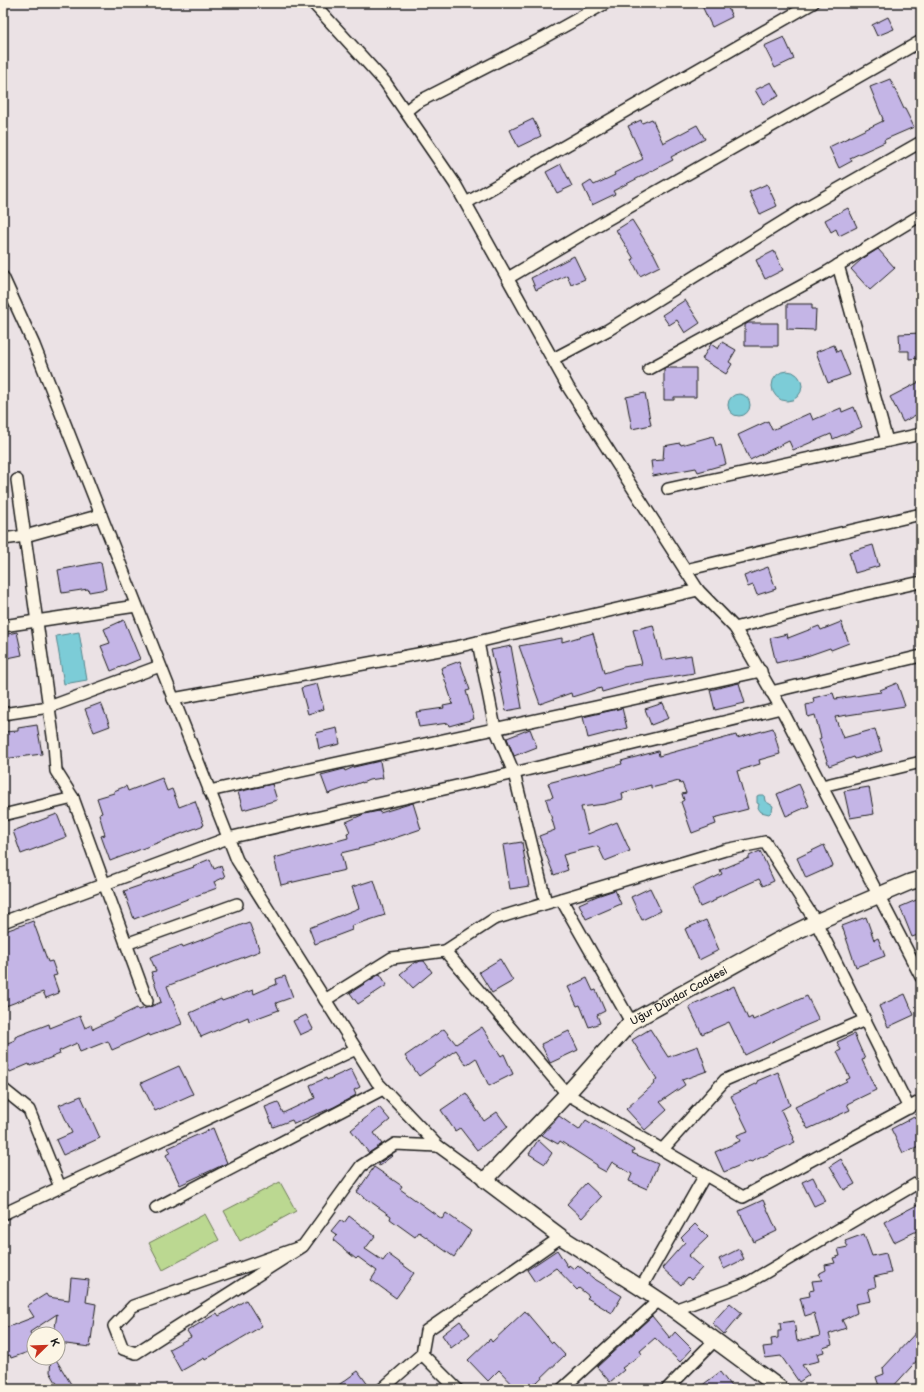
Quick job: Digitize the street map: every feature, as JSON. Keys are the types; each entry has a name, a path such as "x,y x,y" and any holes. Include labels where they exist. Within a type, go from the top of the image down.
{"street":[{"path":"313,3 385,82 406,111 455,184 568,388 698,590 735,628 781,708 921,977"},
{"path":"406,111 416,103 543,38 606,3"},
{"path":"466,203 814,3"},
{"path":"508,278 603,222 921,41"},
{"path":"552,359 608,330 805,208 921,142"},
{"path":"648,369 838,265 921,215"},
{"path":"838,265 887,441"},
{"path":"3,277 34,346 237,860 376,1082 438,1146 561,1237 674,1310 781,1389"},
{"path":"668,489 921,434"},
{"path":"17,480 54,743 56,771 73,798 147,1001"},
{"path":"685,570 921,514"},
{"path":"3,539 25,536 101,516"},
{"path":"735,628 862,595 921,582"},
{"path":"173,699 478,642 698,590"},
{"path":"3,626 136,606"},
{"path":"478,642 495,728 514,773 546,903"},
{"path":"771,692 921,656"},
{"path":"3,714 49,707 160,666"},
{"path":"209,791 761,671"},
{"path":"3,922 228,838 514,773 781,708"},
{"path":"822,786 921,762"},
{"path":"3,815 73,798"},
{"path":"325,1000 392,958 445,951 494,919 725,850 765,842 816,922 909,1108"},
{"name":"Uğur Dündar Caddesi","path":"485,1180 567,1094 631,1022 770,945 816,922 878,895 921,879"},
{"path":"561,899 631,1022"},
{"path":"126,944 237,904"},
{"path":"445,951 567,1094 743,1197 921,1101"},
{"path":"662,1150 725,1080 865,1020"},
{"path":"3,1214 356,1049"},
{"path":"3,1089 29,1110 60,1187"},
{"path":"156,1208 384,1089"},
{"path":"304,1246 134,1306 114,1326 123,1349 136,1353 304,1246 361,1166 395,1144 438,1146"},
{"path":"641,1288 705,1175"},
{"path":"674,1310 746,1284 921,1181"},
{"path":"382,1389 422,1354 426,1332 561,1237"},
{"path":"562,1389 659,1300"},
{"path":"667,1389 714,1341"},
{"path":"422,1354 457,1389"}],"green space":[{"path":"280,1182 296,1211 240,1241 224,1211"},
{"path":"205,1214 219,1240 163,1270 149,1243"}],"water":[{"path":"787,371 793,372 801,380 801,392 793,400 787,401 781,400 773,392 772,386 773,380 781,372"},
{"path":"735,394 743,394 750,401 750,409 743,416 735,416 728,409 728,401"},
{"path":"79,632 87,680 64,684 56,636"},
{"path":"764,795 765,801 773,806 772,811 769,814 761,812 758,808 759,804 757,803 757,796"}],"building":[{"path":"707,3 726,3 732,17 712,27 702,6"},
{"path":"888,17 894,29 877,36 872,25"},
{"path":"784,37 794,59 775,68 764,46"},
{"path":"890,79 914,127 884,140 885,142 850,158 852,161 839,168 829,147 883,121 870,87"},
{"path":"771,82 779,96 763,104 755,90"},
{"path":"533,119 541,136 518,147 510,130"},
{"path":"652,119 663,143 697,125 705,139 671,157 673,160 613,191 615,194 592,205 583,186 591,181 594,185 615,175 614,173 643,159 628,126 641,120 642,123"},
{"path":"561,164 572,186 557,193 546,172"},
{"path":"767,184 777,206 760,214 749,192"},
{"path":"848,208 857,227 839,236 836,229 831,232 825,220"},
{"path":"632,220 653,252 660,266 640,276 632,260 634,259 616,230"},
{"path":"878,249 895,268 870,290 851,269 862,259"},
{"path":"774,251 783,270 765,279 756,260"},
{"path":"574,256 585,279 571,285 567,275 536,290 531,278"},
{"path":"685,300 700,323 685,333 677,320 669,325 662,315"},
{"path":"787,304 812,304 812,309 816,309 815,330 787,329"},
{"path":"748,323 778,323 778,346 745,346 745,325"},
{"path":"921,333 921,358 909,359 909,351 900,351 899,334"},
{"path":"722,342 736,350 729,362 732,364 726,374 702,359 711,344 718,349"},
{"path":"834,345 837,352 840,350 850,375 828,383 816,352"},
{"path":"696,368 696,397 674,397 674,400 664,400 664,369"},
{"path":"921,381 921,412 903,422 890,397"},
{"path":"645,393 651,425 632,429 626,397"},
{"path":"854,407 862,427 833,439 831,434 793,450 789,441 750,460 738,435 768,421 772,430 810,413 813,420 841,408 842,412"},
{"path":"713,436 716,446 721,445 726,464 698,472 696,468 653,476 651,461 663,460 664,446 680,443 681,445"},
{"path":"873,545 879,566 855,573 849,552"},
{"path":"101,562 106,589 89,592 88,589 62,593 58,570"},
{"path":"768,567 776,589 757,595 753,585 748,587 744,576"},
{"path":"124,620 140,659 111,671 101,646 110,643 104,629"},
{"path":"841,622 849,643 831,650 830,648 807,656 776,663 770,638 787,634 788,638 819,626 821,630"},
{"path":"653,625 662,660 691,655 694,673 634,683 602,692 601,688 572,697 571,693 540,704 519,646 562,638 562,642 593,633 604,673 623,667 642,664 633,630"},
{"path":"17,632 22,655 3,659 3,635"},
{"path":"511,646 522,708 506,711 498,673 497,674 491,650"},
{"path":"460,661 470,690 466,691 474,719 449,726 448,723 419,727 416,712 444,708 443,706 453,704 441,668"},
{"path":"739,683 745,703 715,710 710,690"},
{"path":"897,683 905,706 835,717 843,738 875,729 882,751 855,759 854,757 829,766 819,739 821,738 815,715 808,717 806,705 814,703 813,698 833,693 835,699 881,692 880,690"},
{"path":"317,684 324,709 308,714 301,688"},
{"path":"101,703 110,726 94,732 85,709"},
{"path":"663,703 669,718 651,725 645,709"},
{"path":"622,708 627,728 588,738 583,717"},
{"path":"37,725 42,754 3,759 3,732 18,731 18,728"},
{"path":"337,728 340,744 319,749 316,733"},
{"path":"773,728 780,754 759,760 760,764 737,771 748,809 714,818 716,824 692,833 681,802 684,800 682,794 686,793 682,783 680,784 679,781 651,788 651,785 622,793 623,799 605,804 581,807 588,834 617,822 630,851 605,861 598,846 563,855 568,870 554,875 539,836 555,830 546,799 553,797 548,783 622,764 621,761 658,751 659,756 736,735 737,738"},
{"path":"530,729 537,747 514,756 507,738"},
{"path":"380,761 383,778 362,782 328,794 321,775 344,769 345,771 354,767"},
{"path":"162,778 167,791 172,789 179,807 195,801 204,825 110,861 101,836 105,835 99,814 102,813 97,798 114,793 114,791 126,786 128,791"},
{"path":"272,784 277,800 243,810 238,792"},
{"path":"799,784 809,806 786,816 777,794"},
{"path":"869,787 874,814 850,818 844,791"},
{"path":"413,803 421,829 374,845 341,853 345,870 281,885 274,858 348,838 347,833 350,832 346,822 364,814 379,811 380,813"},
{"path":"57,814 66,837 21,854 13,831"},
{"path":"522,842 529,886 510,889 503,845"},
{"path":"824,845 833,866 806,878 797,858"},
{"path":"760,851 774,881 763,886 759,879 716,898 716,900 700,907 692,888 722,874 720,870 749,858 749,856"},
{"path":"210,859 214,869 221,866 225,877 214,882 217,888 134,919 124,891 194,867 193,866"},
{"path":"374,880 385,915 351,926 352,930 315,944 309,928 359,908 352,887"},
{"path":"650,888 661,911 642,920 631,897"},
{"path":"615,890 621,904 586,919 579,904"},
{"path":"921,898 921,934 912,937 900,907"},
{"path":"866,917 874,940 878,938 885,956 856,967 842,926"},
{"path":"706,920 719,950 699,960 685,929"},
{"path":"33,921 48,962 52,961 57,975 53,976 59,993 46,998 43,992 3,1007 3,932"},
{"path":"249,922 260,951 167,986 182,1024 150,1036 149,1034 112,1050 108,1041 80,1052 77,1043 59,1051 60,1054 10,1072 3,1057 3,1045 15,1040 15,1037 49,1024 50,1028 80,1016 85,1028 91,1025 93,1029 137,1008 138,1010 150,1007 161,1002 151,972 156,971 150,957 182,945 183,947"},
{"path":"500,959 513,981 492,993 479,972"},
{"path":"424,961 432,972 413,988 400,974 415,962 417,963"},
{"path":"380,974 387,985 358,1004 350,993"},
{"path":"285,976 293,997 276,1003 279,1010 249,1021 248,1017 201,1037 190,1013 221,999 222,1001 253,990 254,994 277,984 276,979"},
{"path":"587,978 593,991 596,990 605,1011 597,1015 600,1023 589,1027 580,1005 577,1006 568,987"},
{"path":"734,986 748,1019 752,1017 753,1020 807,996 819,1020 745,1055 729,1022 702,1034 689,1007"},
{"path":"905,994 914,1015 888,1027 879,1006"},
{"path":"306,1015 313,1029 300,1035 293,1021"},
{"path":"482,1027 501,1056 504,1054 513,1074 489,1086 476,1058 466,1065 456,1050 419,1076 405,1056 444,1029 456,1044"},
{"path":"650,1029 668,1057 698,1046 707,1071 682,1080 685,1085 660,1102 667,1110 645,1130 626,1109 655,1083 654,1081 657,1079 632,1040"},
{"path":"569,1031 578,1050 550,1063 541,1044"},
{"path":"854,1034 865,1059 862,1060 876,1090 847,1104 850,1110 808,1129 795,1107 847,1081 846,1080 850,1078 837,1052 841,1050 837,1042"},
{"path":"179,1066 193,1094 155,1111 141,1083"},
{"path":"351,1069 360,1087 354,1090 356,1095 334,1107 294,1124 292,1120 273,1127 265,1107 278,1102 283,1113 315,1098 310,1085 326,1078 327,1080"},
{"path":"778,1072 790,1105 781,1110 795,1142 751,1162 750,1161 724,1172 715,1152 740,1141 737,1135 748,1131 731,1096 758,1083 757,1081"},
{"path":"466,1093 484,1121 497,1112 508,1127 477,1150 460,1128 455,1131 441,1110"},
{"path":"81,1096 100,1138 63,1155 56,1140 72,1133 59,1105"},
{"path":"379,1107 390,1120 374,1133 382,1144 369,1153 351,1130"},
{"path":"559,1116 579,1130 586,1120 634,1150 632,1153 658,1164 647,1189 629,1181 632,1174 612,1162 606,1172 560,1141 558,1144 542,1135"},
{"path":"921,1116 921,1145 903,1153 891,1129 914,1117 915,1119"},
{"path":"213,1128 227,1163 180,1185 166,1155 171,1152 168,1148"},
{"path":"538,1140 552,1153 545,1164 529,1154"},
{"path":"391,1155 392,1156 379,1166 378,1164"},
{"path":"841,1159 855,1184 844,1190 830,1166"},
{"path":"374,1167 402,1186 400,1189 442,1219 446,1213 471,1231 454,1257 419,1232 415,1237 390,1219 391,1216 357,1192"},
{"path":"813,1177 825,1201 814,1206 802,1182"},
{"path":"586,1183 601,1197 582,1218 567,1204"},
{"path":"763,1200 777,1231 754,1242 739,1211"},
{"path":"921,1203 921,1229 894,1242 884,1222"},
{"path":"349,1216 375,1236 365,1249 383,1261 388,1254 414,1273 396,1298 371,1280 377,1271 358,1257 356,1259 333,1240 337,1235 331,1231 340,1220 344,1223"},
{"path":"695,1224 708,1237 688,1256 702,1268 691,1280 688,1277 681,1285 662,1268 685,1242 681,1238"},
{"path":"864,1234 872,1256 886,1253 891,1273 874,1277 876,1287 868,1289 871,1301 855,1304 857,1313 842,1320 846,1328 829,1334 832,1345 823,1348 824,1352 817,1354 819,1361 802,1365 809,1375 799,1382 781,1356 765,1358 763,1347 772,1346 771,1339 778,1338 778,1331 781,1331 780,1323 794,1321 797,1341 820,1336 814,1313 805,1316 800,1298 810,1296 809,1291 814,1290 812,1281 822,1280 818,1274 826,1270 825,1265 835,1263 833,1258 840,1256 838,1249 848,1247 845,1241"},
{"path":"739,1249 744,1259 724,1269 719,1259"},
{"path":"557,1250 568,1267 569,1265 574,1269 578,1265 593,1278 622,1296 612,1313 587,1298 589,1296 579,1288 577,1290 556,1268 535,1282 527,1270"},
{"path":"71,1278 89,1280 86,1302 96,1304 90,1347 66,1344 66,1326 55,1326 57,1314 39,1326 26,1326 26,1353 11,1358 10,1355 3,1357 3,1329 34,1317 27,1306 46,1294 48,1297 69,1300"},
{"path":"246,1300 262,1326 205,1360 204,1358 181,1371 169,1349 191,1337 187,1331 217,1313 219,1316"},
{"path":"730,1303 742,1313 724,1334 712,1323"},
{"path":"525,1311 552,1343 553,1342 565,1355 536,1383 535,1382 527,1389 517,1389 499,1370 488,1381 468,1360 490,1339 492,1342"},
{"path":"652,1316 670,1338 675,1332 692,1349 680,1362 655,1338 640,1351 642,1354 622,1368 624,1370 610,1382 597,1367"},
{"path":"460,1321 470,1334 451,1348 442,1335"},
{"path":"921,1327 921,1356 891,1389 880,1389 876,1377 884,1374 883,1368"},
{"path":"50,1366 60,1366 74,1389 60,1389 50,1372"},
{"path":"358,1371 371,1389 333,1389"},
{"path":"720,1372 733,1389 697,1389"}]}
